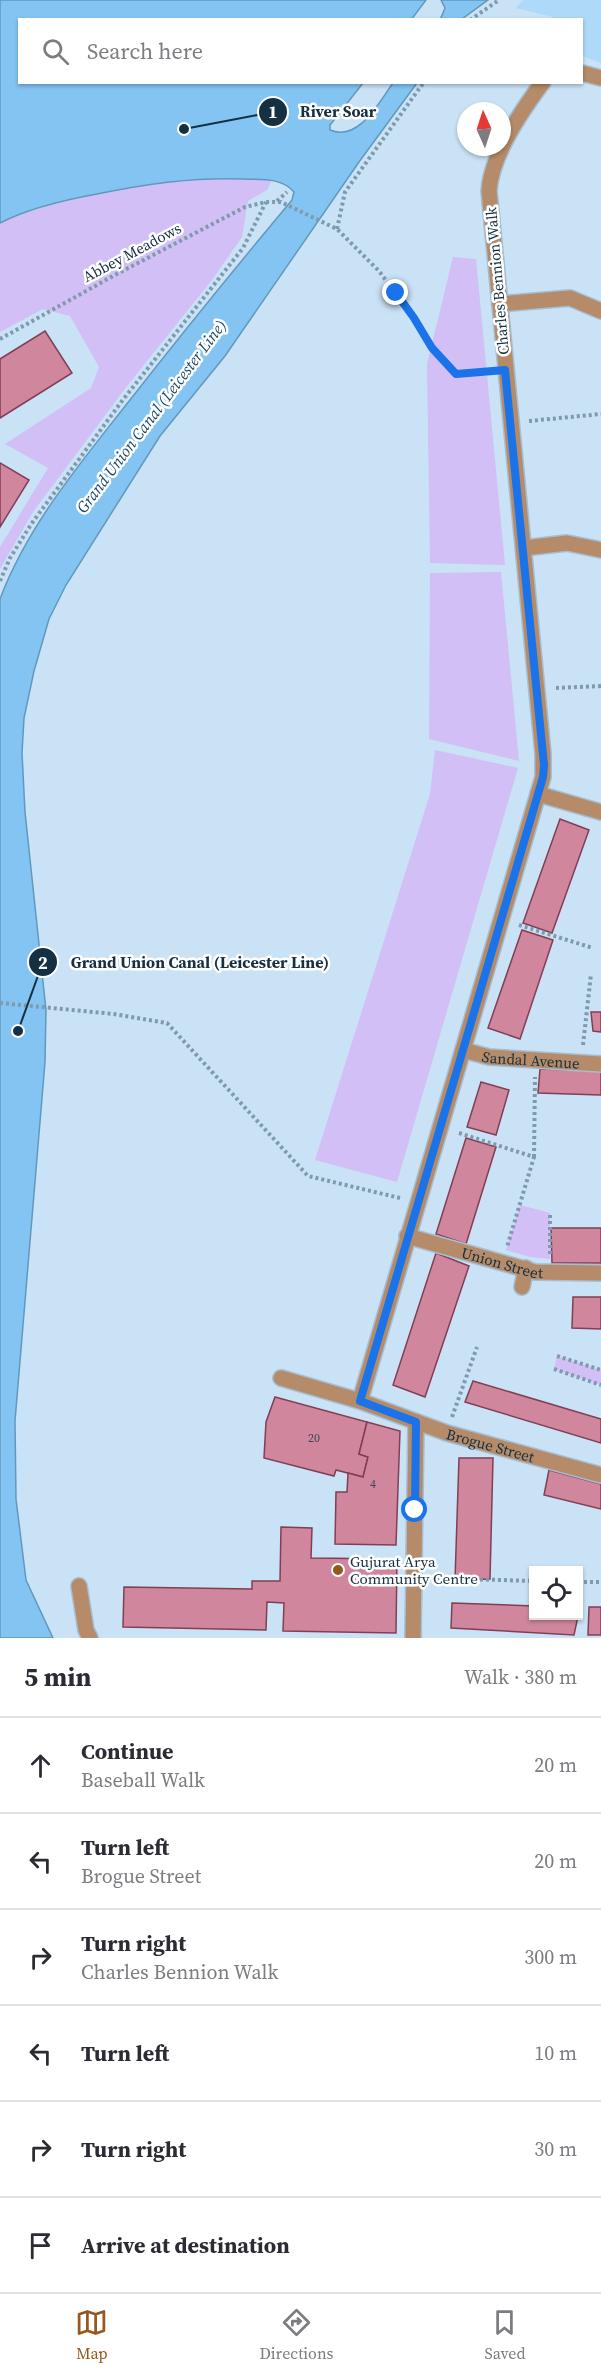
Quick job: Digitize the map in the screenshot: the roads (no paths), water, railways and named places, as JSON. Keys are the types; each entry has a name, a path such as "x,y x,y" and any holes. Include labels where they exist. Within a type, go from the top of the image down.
{"street":[{"path":"583,73 601,78"},
{"name":"Charles Bennion Walk","path":"360,1401 538,794 544,765 505,370 490,179 496,158 542,84"},
{"path":"500,304 570,298 601,311"},
{"path":"524,548 567,543 601,550"},
{"path":"538,794 601,812"},
{"name":"Sandal Avenue","path":"462,1050 489,1057 601,1064"},
{"name":"Union Street","path":"407,1236 535,1272 601,1273"},
{"path":"522,1287 526,1268"},
{"name":"Brogue Street","path":"281,1378 360,1401 447,1433 601,1475"},
{"path":"413,1638 416,1422"},
{"path":"79,1586 86,1630 90,1638"}],"water":[{"path":"0,0 426,0 412,18 18,18 18,84 362,84 330,125 330,130 340,132 350,130 367,118 392,84 416,84 359,162 225,356 160,436 66,585 49,619 34,671 24,718 22,753 25,812 46,1010 45,1062 15,1421 16,1499 26,1580 53,1638 0,1638 0,599 24,547 72,474 187,327 292,200 294,192 283,184 264,180 206,179 170,182 115,190 59,202 0,223"},
{"path":"441,0 488,0 463,18 441,18 445,8"}],"place":[{"name":"River Soar","path":"184,129"},
{"name":"Grand Union Canal (Leicester Line)","path":"18,1031"},
{"name":"Gujurat Arya Community Centre","path":"338,1570"}]}
